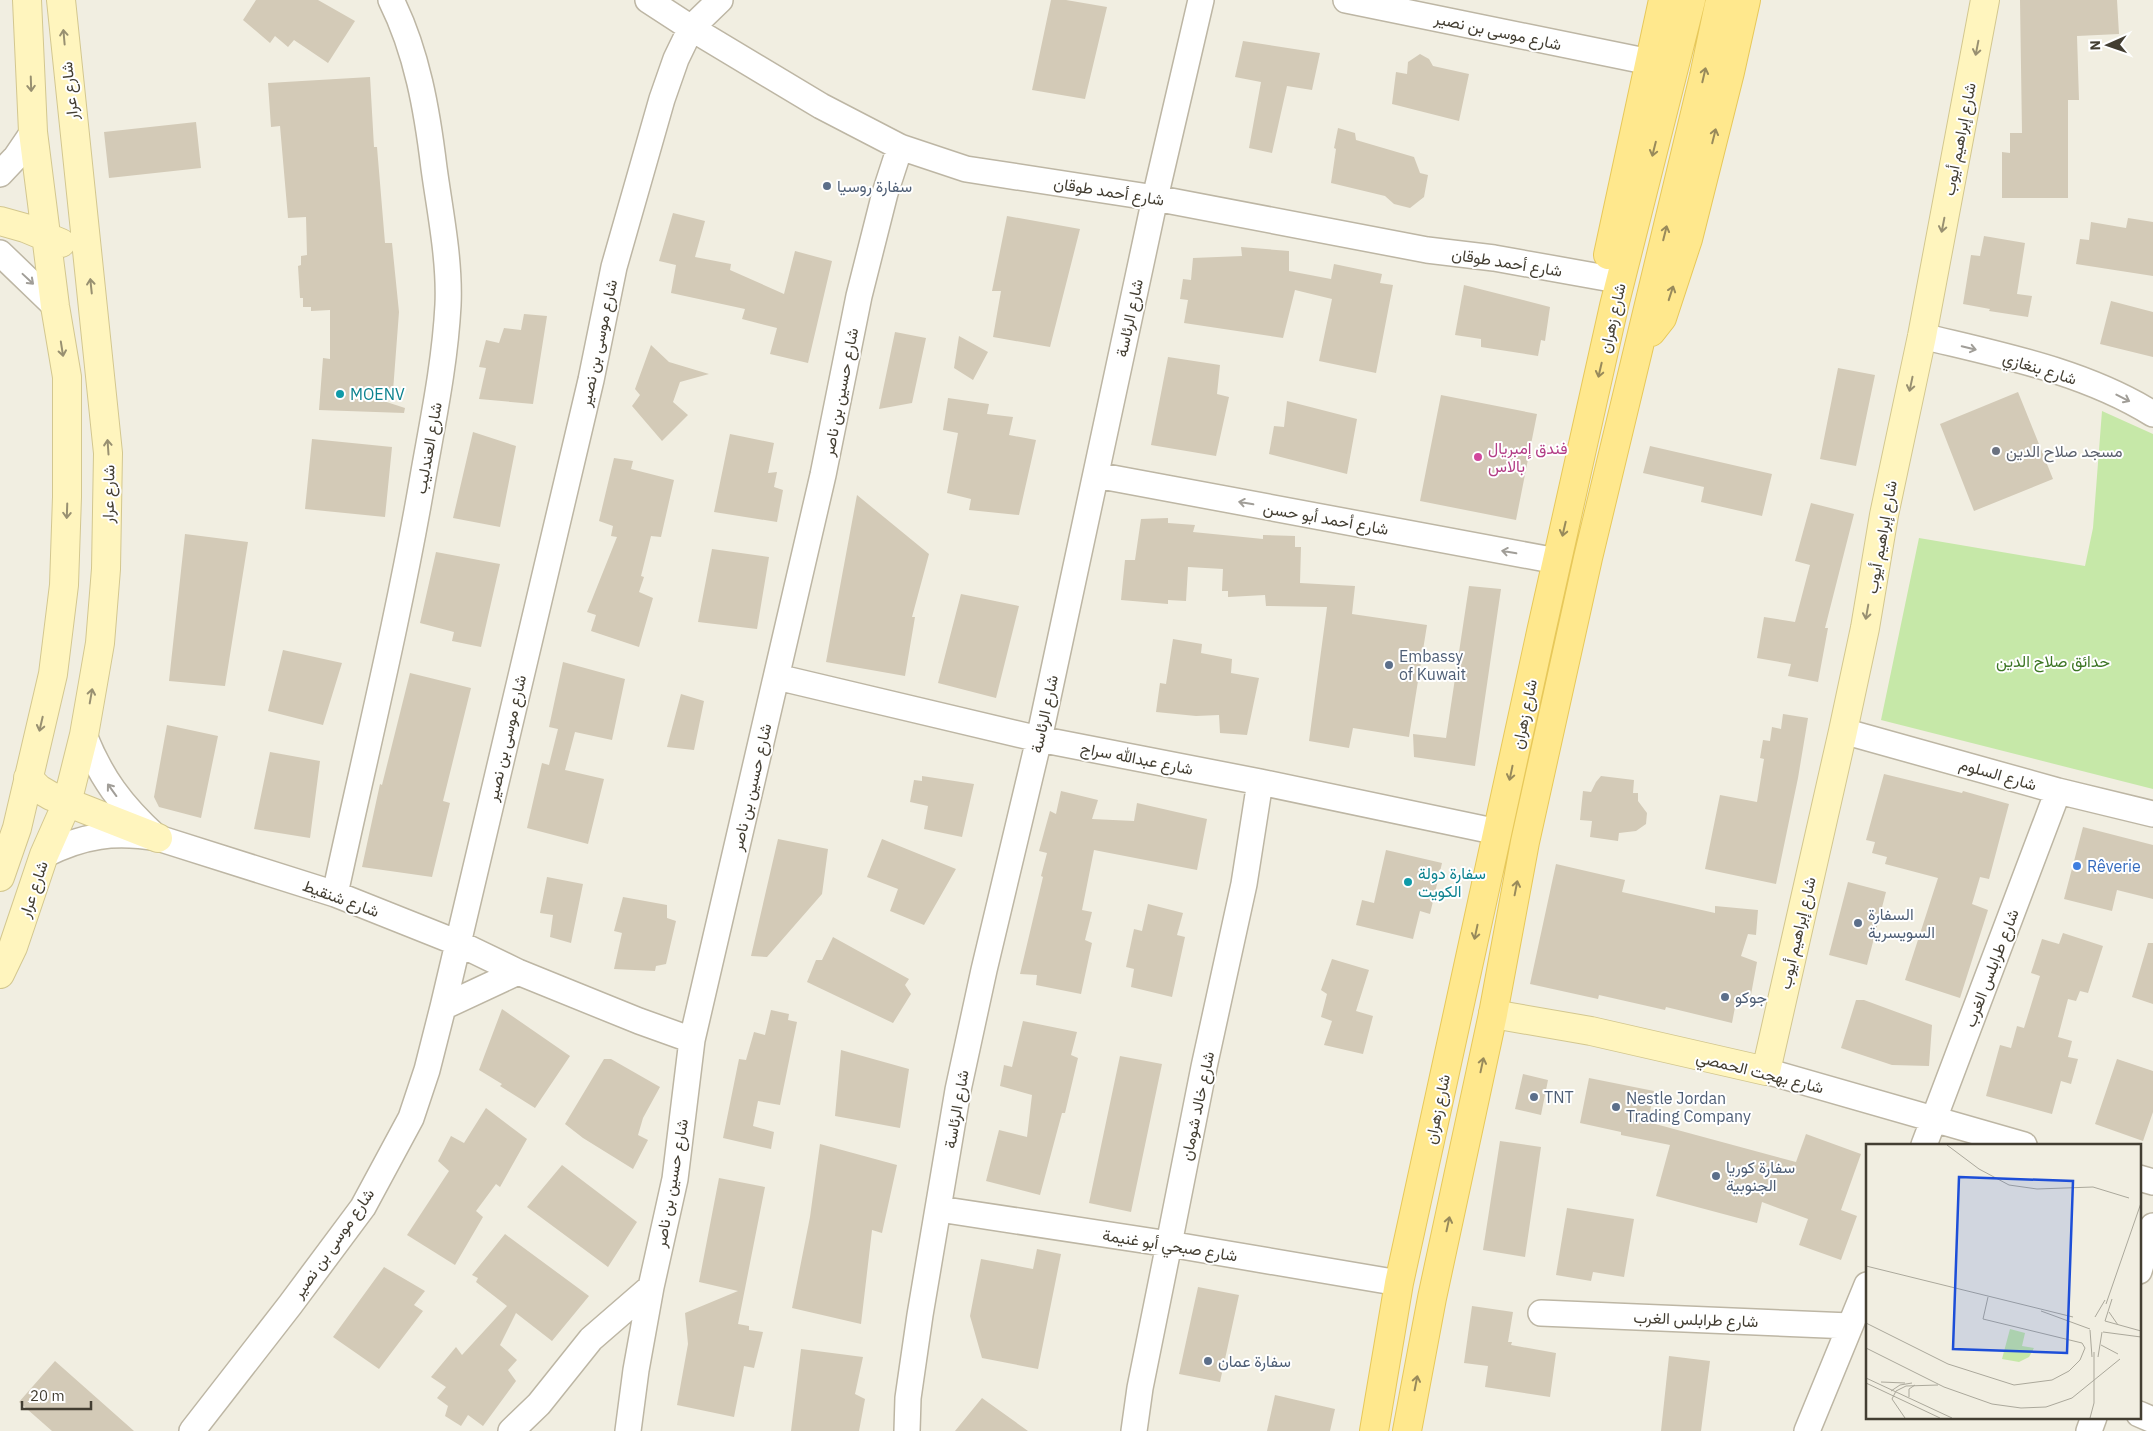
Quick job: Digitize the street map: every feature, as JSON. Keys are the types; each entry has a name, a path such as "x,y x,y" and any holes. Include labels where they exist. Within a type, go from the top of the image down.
{"main road":[{"path":"0,877 17,828 53,674 64,585 67,497 67,377 55,306 33,132 27,0"},
{"name":"شارع عرار","path":"0,974 13,947 44,855 67,804 84,735 100,643 106,569 108,453 61,0"},
{"path":"1614,306 1606,278 1608,258 1663,0"},
{"name":"شارع زهران","path":"1374,1431 1399,1283 1557,561 1614,306 1691,0"},
{"name":"شارع زهران","path":"1407,1431 1432,1298 1493,1014 1527,832 1588,558 1704,76 1720,0"},
{"path":"1637,349 1662,318 1688,239 1746,0"},
{"name":"شارع إبراهيم أيوب","path":"1766,1071 1865,628 1884,515 1922,336 1985,0"},
{"path":"0,221 46,236 87,256"},
{"path":"28,778 39,789 67,804 158,838"},
{"name":"شارع بهجت الحمصي","path":"1493,1014 1591,1031 1766,1071"}],"street":[{"name":"شارع العندليب","path":"335,894 413,535 443,361 448,302 445,256 434,165 419,78 401,23 391,0"},
{"name":"شارع أحمد طوقان","path":"648,0 821,106 900,147 966,169 1155,198 1427,250 1494,258 1606,278"},
{"name":"شارع موسى بن نصير","path":"192,1431 290,1305 363,1206 411,1118 427,1070 443,1008 591,380 614,267 662,99 676,59 691,28 720,0"},
{"name":"شارع الرئاسة","path":"907,1431 908,1398 918,1324 940,1209 958,1090 980,988 1040,738 1155,198 1201,0"},
{"name":"شارع موسى بن نصير","path":"1346,0 1650,62"},
{"path":"0,174 16,157 33,132"},
{"name":"شارع حسين بن ناصر","path":"628,1431 636,1370 651,1286 675,1179 692,1040 823,475 859,296 885,193 900,147"},
{"path":"0,253 55,306"},
{"name":"شارع بنغازي","path":"1922,336 2012,358 2071,376 2109,391 2153,414"},
{"name":"شارع أحمد أبو حسن","path":"1096,475 1557,561"},
{"name":"شارع عبدالله سراج","path":"777,677 1040,738 1498,832"},
{"name":"شارع السلوم","path":"1843,731 2058,791 2153,814"},
{"name":"شارع شنقيط","path":"84,735 106,781 121,802 158,838"},
{"name":"شارع خالد شومان","path":"1134,1431 1140,1388 1168,1244 1244,884 1260,782"},
{"name":"شارع طرابلس الغرب","path":"1924,1144 2058,791"},
{"name":"شارع شنقيط","path":"44,855 66,844 111,834 134,834 158,838 335,894 458,943 518,972 639,1021 692,1040"},
{"path":"443,1008 518,972"},
{"name":"شارع بهجت الحمصي","path":"1766,1071 2021,1144"},
{"path":"2140,1178 2153,1182"},
{"name":"شارع صبحي أبو غنيمة","path":"940,1209 1168,1244 1399,1283"},
{"path":"2140,1268 2153,1226"},
{"path":"511,1431 539,1404 591,1339 651,1286"},
{"path":"1807,1431 1866,1287"},
{"name":"شارع طرابلس الغرب","path":"1541,1313 1850,1326"},
{"path":"2140,1414 2153,1420"},
{"path":"2089,1431 2094,1418"}],"green space":[{"name":"حدائق صلاح الدين","path":"2102,411 2153,434 2153,789 1881,720 1919,538 2085,566 2093,528"}],"building":[{"path":"256,0 318,0 355,21 328,63 294,40 288,47 275,36 270,43 243,20"},
{"path":"1051,0 1066,0 1107,7 1085,99 1032,90"},
{"path":"2020,0 2117,0 2119,34 2077,36 2079,100 2068,100 2068,198 2002,198 2002,152 2010,153 2010,133 2022,133"},
{"path":"1243,41 1320,53 1312,90 1287,86 1272,153 1249,148 1261,82 1235,77"},
{"path":"1420,54 1429,59 1433,66 1469,74 1459,121 1392,104 1396,72 1407,74 1408,62"},
{"path":"370,77 374,147 377,147 385,243 392,243 399,312 393,391 364,388 362,394 405,408 404,413 319,410 323,358 330,359 330,310 311,311 311,307 303,307 303,298 300,298 298,266 301,265 301,256 307,255 306,217 288,218 280,126 271,127 268,83"},
{"path":"196,122 201,168 109,178 104,132"},
{"path":"1338,128 1355,133 1356,140 1414,157 1420,173 1428,175 1424,197 1410,208 1394,204 1385,196 1331,183"},
{"path":"673,213 705,221 695,257 731,264 730,270 784,294 795,251 832,261 808,363 770,354 777,328 742,319 745,309 671,293 676,265 659,261"},
{"path":"1007,216 1080,229 1050,347 993,337 1001,291 992,291"},
{"path":"2128,218 2153,222 2153,276 2076,264 2080,239 2089,240 2091,222 2126,228"},
{"path":"1984,236 2025,243 2017,294 2032,296 2028,317 1989,311 1990,309 1963,304 1971,255 1980,256"},
{"path":"1241,247 1289,251 1289,271 1331,279 1334,264 1382,274 1380,283 1393,285 1376,373 1319,361 1332,299 1295,290 1283,338 1184,323 1188,300 1180,299 1183,279 1191,280 1193,258 1242,256"},
{"path":"1464,285 1550,307 1545,341 1541,340 1538,356 1481,347 1481,339 1455,335"},
{"path":"2111,301 2153,312 2153,357 2100,344"},
{"path":"524,314 547,316 533,404 479,399 486,368 479,367 486,340 499,343 504,328 521,330"},
{"path":"895,332 926,338 912,403 879,409"},
{"path":"959,336 988,352 973,380 954,368"},
{"path":"651,345 669,362 709,374 680,382 673,402 688,415 662,441 632,406 640,395 635,389"},
{"path":"1168,357 1220,365 1217,394 1229,397 1216,456 1151,445"},
{"path":"1838,368 1875,375 1856,466 1820,459"},
{"name":"مسجد صلاح الدين","path":"2018,392 2053,479 1974,511 1940,424"},
{"name":"فندق إمبريال بالاس","path":"1441,395 1537,414 1516,520 1420,501"},
{"path":"948,398 989,404 987,414 1013,417 1009,435 1036,440 1019,515 969,510 971,499 947,493 958,433 943,430"},
{"path":"1287,401 1357,419 1347,474 1269,454 1274,426 1284,427"},
{"path":"473,432 516,446 500,527 453,518"},
{"path":"730,434 774,443 768,473 777,472 774,487 783,490 777,522 714,512"},
{"path":"312,439 392,447 385,517 305,509"},
{"path":"1650,446 1772,474 1762,516 1701,502 1704,487 1643,473"},
{"path":"614,458 633,461 631,469 674,480 661,537 651,536 641,576 644,577 639,592 653,598 639,647 591,631 596,615 587,612 617,537 611,536 613,526 599,521"},
{"path":"857,495 929,554 912,617 915,617 905,676 826,662"},
{"path":"1811,503 1854,514 1825,628 1828,628 1818,682 1788,676 1791,664 1757,658 1764,617 1795,622 1810,565 1795,561"},
{"path":"1168,518 1168,523 1195,525 1193,532 1263,539 1263,535 1295,536 1295,547 1301,547 1300,583 1355,586 1352,614 1427,625 1409,737 1353,728 1349,748 1309,741 1327,607 1266,606 1265,595 1228,597 1228,591 1222,591 1223,569 1188,567 1186,601 1168,600 1168,604 1121,600 1125,560 1135,560 1141,519"},
{"path":"185,534 248,542 225,686 169,681"},
{"path":"712,549 769,557 757,629 698,622"},
{"path":"436,552 500,564 481,647 452,641 454,632 420,623"},
{"path":"1469,586 1501,589 1475,766 1414,757 1413,734 1446,738"},
{"path":"961,594 1019,606 996,698 938,683"},
{"path":"1173,639 1202,644 1201,653 1232,659 1231,673 1259,678 1247,735 1220,733 1219,715 1196,716 1156,712 1160,683 1166,684"},
{"path":"283,650 342,663 323,725 268,711"},
{"path":"563,662 625,679 612,740 575,732 565,770 604,779 588,844 527,828 542,763 549,765 558,729 549,727"},
{"path":"410,673 471,688 443,801 450,803 432,877 362,867 380,784 382,785"},
{"path":"681,694 704,701 694,750 667,747"},
{"path":"1783,714 1808,718 1798,778 1776,884 1705,869 1720,795 1757,802 1764,759 1760,758 1763,740 1770,741 1772,727 1781,729"},
{"path":"167,725 218,736 201,818 159,807 154,797"},
{"path":"270,752 320,761 310,838 254,829"},
{"path":"1884,774 1962,793 1963,791 2009,804 1989,879 1980,877 1972,904 1988,910 1960,998 1905,980 1938,878 1885,864 1887,857 1872,853 1875,842 1866,840"},
{"path":"922,776 974,784 962,837 924,829 928,806 910,802 914,780 922,781"},
{"path":"1601,776 1634,780 1633,793 1638,793 1638,801 1647,813 1646,824 1636,831 1619,833 1618,841 1590,837 1592,821 1580,820 1583,791 1591,792"},
{"path":"1061,791 1098,800 1092,819 1134,821 1137,803 1207,819 1197,870 1094,850 1082,910 1092,912 1085,940 1092,943 1081,994 1036,985 1037,975 1020,974 1047,853 1039,851 1050,811 1056,814"},
{"path":"2083,827 2153,845 2153,899 2117,890 2112,911 2064,899"},
{"path":"778,839 828,849 822,894 767,957 751,956"},
{"path":"882,839 956,869 924,925 890,911 898,889 867,877"},
{"name":"سفارة دولة الكويت","path":"1386,850 1442,863 1430,914 1420,911 1413,939 1356,925 1362,900 1374,903"},
{"path":"1556,864 1625,880 1622,892 1715,913 1715,906 1758,910 1756,935 1748,934 1741,956 1757,962 1750,1000 1736,1002 1732,1023 1666,1007 1665,1010 1599,995 1598,999 1530,984"},
{"path":"547,877 583,884 571,943 550,937 553,915 540,913"},
{"name":"السفارة السويسرية","path":"1848,882 1886,892 1867,965 1829,955"},
{"path":"623,897 667,905 667,918 676,921 666,964 656,966 655,971 614,969 622,933 614,931"},
{"path":"1148,904 1183,913 1177,935 1185,937 1172,997 1131,987 1134,969 1126,967 1134,929 1142,931"},
{"path":"2063,933 2103,946 2088,993 2080,991 2076,1001 2068,999 2058,1037 2072,1041 2068,1057 2078,1059 2071,1084 2061,1081 2052,1114 1986,1096 2000,1045 2011,1048 2017,1026 2024,1028 2040,976 2031,973 2042,939 2059,944"},
{"path":"833,937 909,979 905,985 911,994 893,1023 807,982 816,960 822,960"},
{"path":"2148,943 2153,943 2153,1004 2132,997"},
{"path":"1332,959 1369,970 1356,1011 1373,1016 1363,1054 1324,1045 1332,1021 1321,1017 1327,994 1321,990"},
{"path":"1856,1000 1864,1000 1932,1025 1929,1066 1892,1065 1841,1048"},
{"path":"502,1009 570,1056 535,1108 479,1070"},
{"path":"771,1010 789,1014 788,1020 797,1022 780,1105 758,1101 753,1126 774,1132 771,1149 723,1138 739,1059 746,1060 754,1032 765,1035"},
{"path":"1023,1021 1077,1032 1071,1055 1078,1058 1065,1113 1062,1113 1040,1195 986,1181 999,1130 1027,1137 1032,1095 1000,1086 1004,1065 1012,1067"},
{"path":"841,1050 909,1069 900,1128 835,1116"},
{"path":"1120,1056 1162,1064 1131,1212 1089,1203"},
{"path":"604,1059 611,1059 660,1087 643,1118 638,1135 648,1140 633,1169 583,1138 565,1124"},
{"path":"2117,1059 2153,1071 2153,1112 2143,1141 2095,1124"},
{"path":"1523,1074 1548,1080 1541,1115 1515,1109"},
{"path":"1589,1078 1654,1091 1648,1122 1796,1162 1806,1134 1861,1154 1841,1210 1857,1216 1841,1260 1799,1245 1808,1219 1762,1202 1757,1223 1656,1196 1670,1145 1621,1135 1621,1132 1580,1123"},
{"path":"486,1108 527,1139 500,1187 496,1184 476,1211 483,1217 455,1265 407,1235 449,1171 438,1161 451,1136 464,1143"},
{"path":"1500,1141 1541,1147 1525,1257 1483,1250"},
{"path":"820,1144 897,1165 882,1233 872,1230 861,1324 792,1308 810,1217"},
{"path":"562,1165 637,1222 608,1267 527,1207"},
{"path":"719,1178 765,1187 738,1324 749,1326 749,1330 763,1332 754,1368 744,1366 734,1417 677,1405 688,1344 685,1313 738,1291 699,1282"},
{"path":"1567,1208 1634,1219 1624,1277 1593,1272 1591,1281 1556,1275"},
{"path":"505,1234 589,1296 552,1341 516,1313 500,1345 517,1360 508,1370 516,1381 483,1426 468,1415 461,1426 445,1416 448,1406 437,1398 446,1387 431,1377 456,1347 462,1355 507,1306 476,1282 478,1278 472,1275"},
{"path":"1037,1249 1061,1254 1038,1369 982,1358 970,1316 981,1259 1033,1269"},
{"path":"384,1267 425,1291 414,1305 423,1311 379,1369 333,1337"},
{"path":"1198,1287 1239,1295 1220,1382 1179,1374"},
{"path":"1472,1306 1513,1312 1508,1342 1512,1342 1511,1345 1556,1353 1550,1397 1485,1387 1488,1366 1464,1363"},
{"path":"801,1349 863,1357 855,1394 865,1399 859,1431 791,1431"},
{"path":"1669,1356 1710,1361 1701,1431 1661,1431"},
{"path":"55,1361 134,1431 52,1431 19,1402"},
{"path":"1275,1395 1335,1409 1330,1431 1267,1431"},
{"path":"982,1398 1028,1431 955,1431"}],"place":[{"name":"سفارة روسيا","path":"827,186"},
{"name":"MOENV","path":"340,394"},
{"name":"مسجد صلاح الدين","path":"1996,451"},
{"name":"فندق إمبريال بالاس","path":"1478,457"},
{"name":"Embassy of Kuwait","path":"1389,665"},
{"name":"Rêverie","path":"2077,866"},
{"name":"سفارة دولة الكويت","path":"1408,882"},
{"name":"السفارة السويسرية","path":"1858,923"},
{"name":"جوكو","path":"1725,997"},
{"name":"TNT","path":"1534,1097"},
{"name":"Nestle Jordan Trading Company","path":"1616,1107"},
{"name":"سفارة كوريا الجنوبية","path":"1716,1176"},
{"name":"سفارة عمان","path":"1208,1361"}]}
